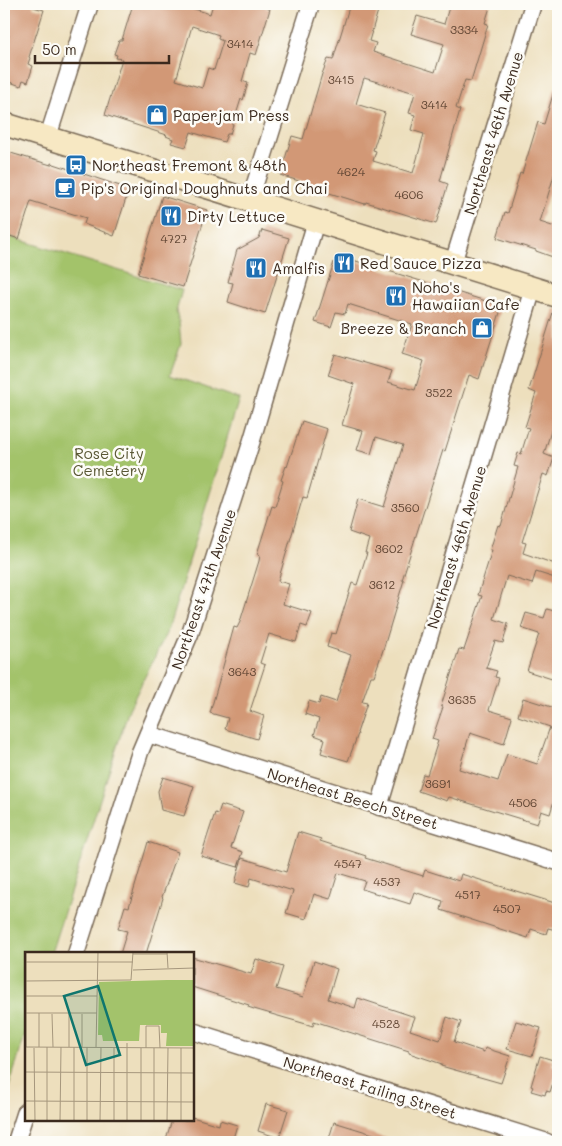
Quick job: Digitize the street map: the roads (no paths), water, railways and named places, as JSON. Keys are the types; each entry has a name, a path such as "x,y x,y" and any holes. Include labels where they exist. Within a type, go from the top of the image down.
{"main road":[{"path":"4,124 558,296"}],"street":[{"path":"48,137 90,4"},
{"path":"250,200 311,4"},
{"name":"Northeast 46th Avenue","path":"453,263 533,4"},
{"name":"Northeast 47th Avenue","path":"77,952 140,752 190,634 252,440 316,221"},
{"name":"Northeast 46th Avenue","path":"379,806 533,288"},
{"name":"Northeast Beech Street","path":"148,734 558,862"},
{"name":"Northeast Failing Street","path":"194,1032 546,1142"},
{"path":"16,1142 25,1114"}],"place":[{"name":"Paperjam Press","path":"157,115"},
{"name":"Northeast Fremont & 48th","path":"76,165"},
{"name":"Pip's Original Doughnuts and Chai","path":"65,188"},
{"name":"Dirty Lettuce","path":"171,216"},
{"name":"Red Sauce Pizza","path":"344,263"},
{"name":"Amalfis","path":"256,268"},
{"name":"Noho's Hawaiian Cafe","path":"396,296"},
{"name":"Breeze & Branch","path":"482,328"}],"park label":[{"name":"Rose City Cemetery","path":"109,462"}]}
